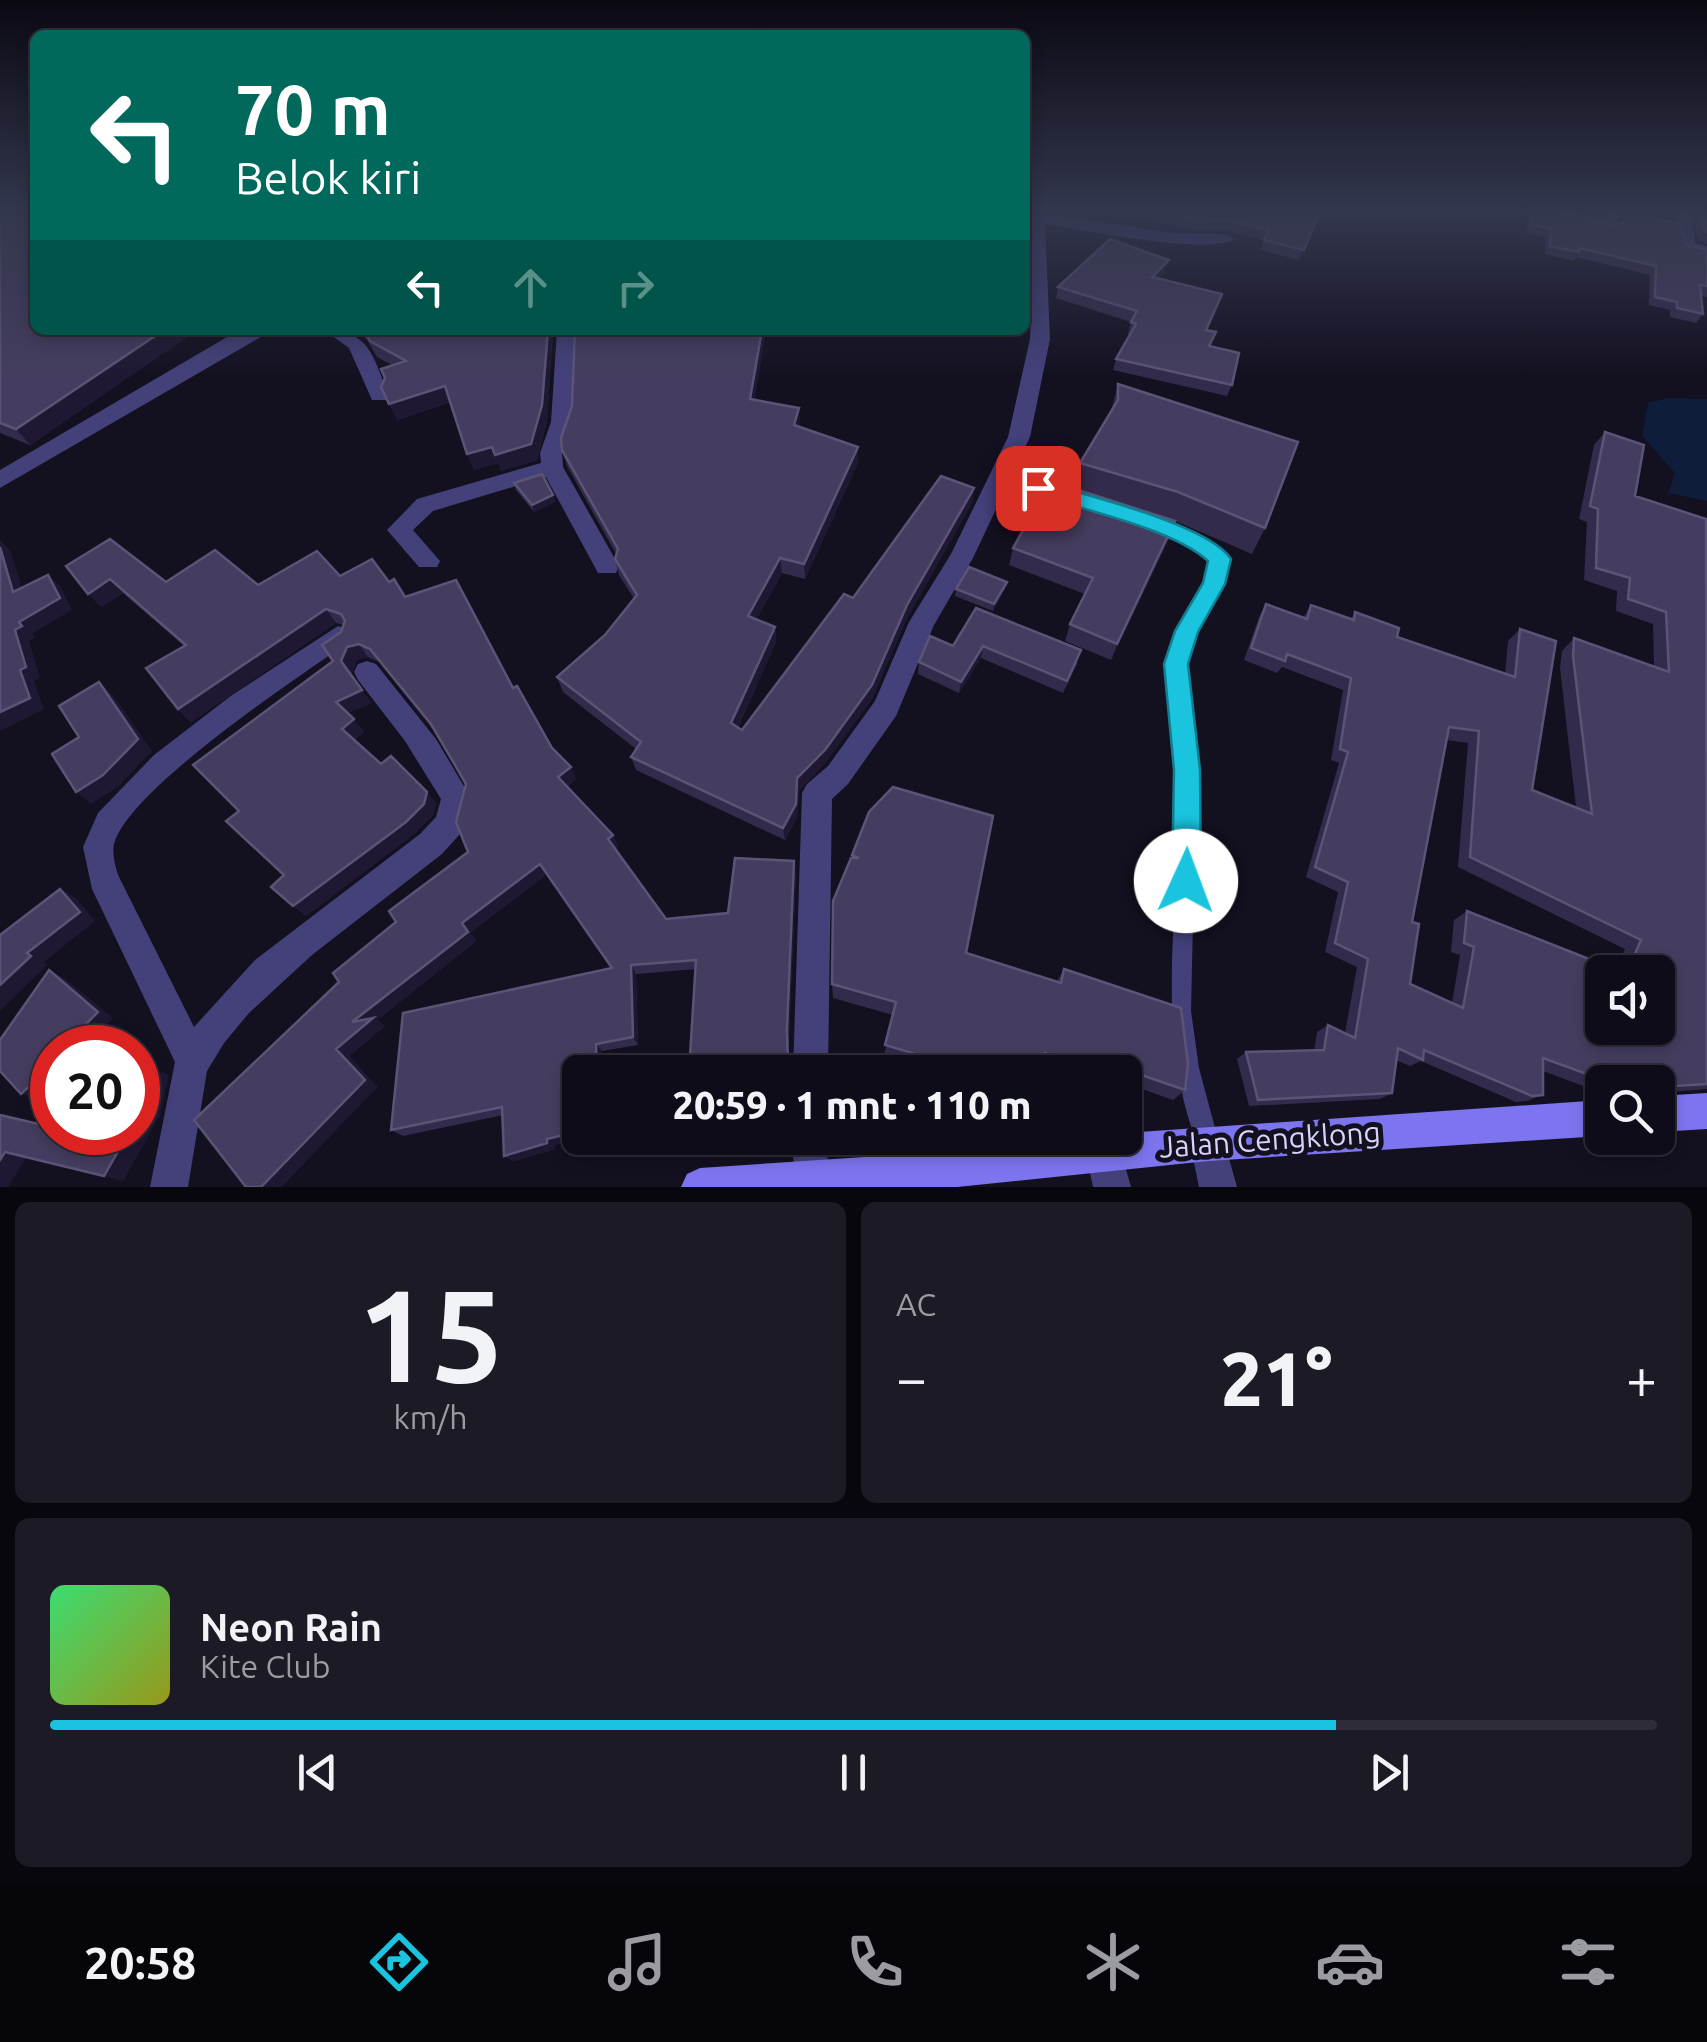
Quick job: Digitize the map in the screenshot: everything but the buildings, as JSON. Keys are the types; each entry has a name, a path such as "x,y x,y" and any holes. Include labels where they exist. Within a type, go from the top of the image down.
{"main road":[{"path":"1675,1113 1707,1111"},
{"name":"Jalan Cengklong","path":"700,1187 1213,1163 1585,1120"}],"street":[{"path":"810,1055 818,793 846,766 886,708 922,622 961,558 1019,437 1040,339 1032,270"},
{"path":"0,480 244,335"},
{"path":"342,335 357,345 379,395"},
{"path":"567,335 562,422 551,453 552,467 607,566"},
{"path":"428,562 400,530 418,510 552,467"},
{"path":"193,1061 103,878 97,849 115,815 167,760 239,704 338,636"},
{"path":"169,1187 193,1061 222,1017 266,973 431,844 449,824 456,798 444,774 367,672"},
{"path":"810,1155 811,1180"}],"lane":[{"path":"1038,488 1100,508"},
{"path":"1136,519 1203,544 1220,559 1214,584 1186,631 1176,664 1187,770 1188,842 1180,996 1196,1104 1213,1163"}],"water":[{"path":"1668,398 1707,399 1707,501 1668,493 1675,473 1642,436 1648,403"}],"route":[{"path":"1038,488 1170,530 1203,544 1220,559 1214,584 1186,631 1176,664 1187,770 1186,881"}]}
